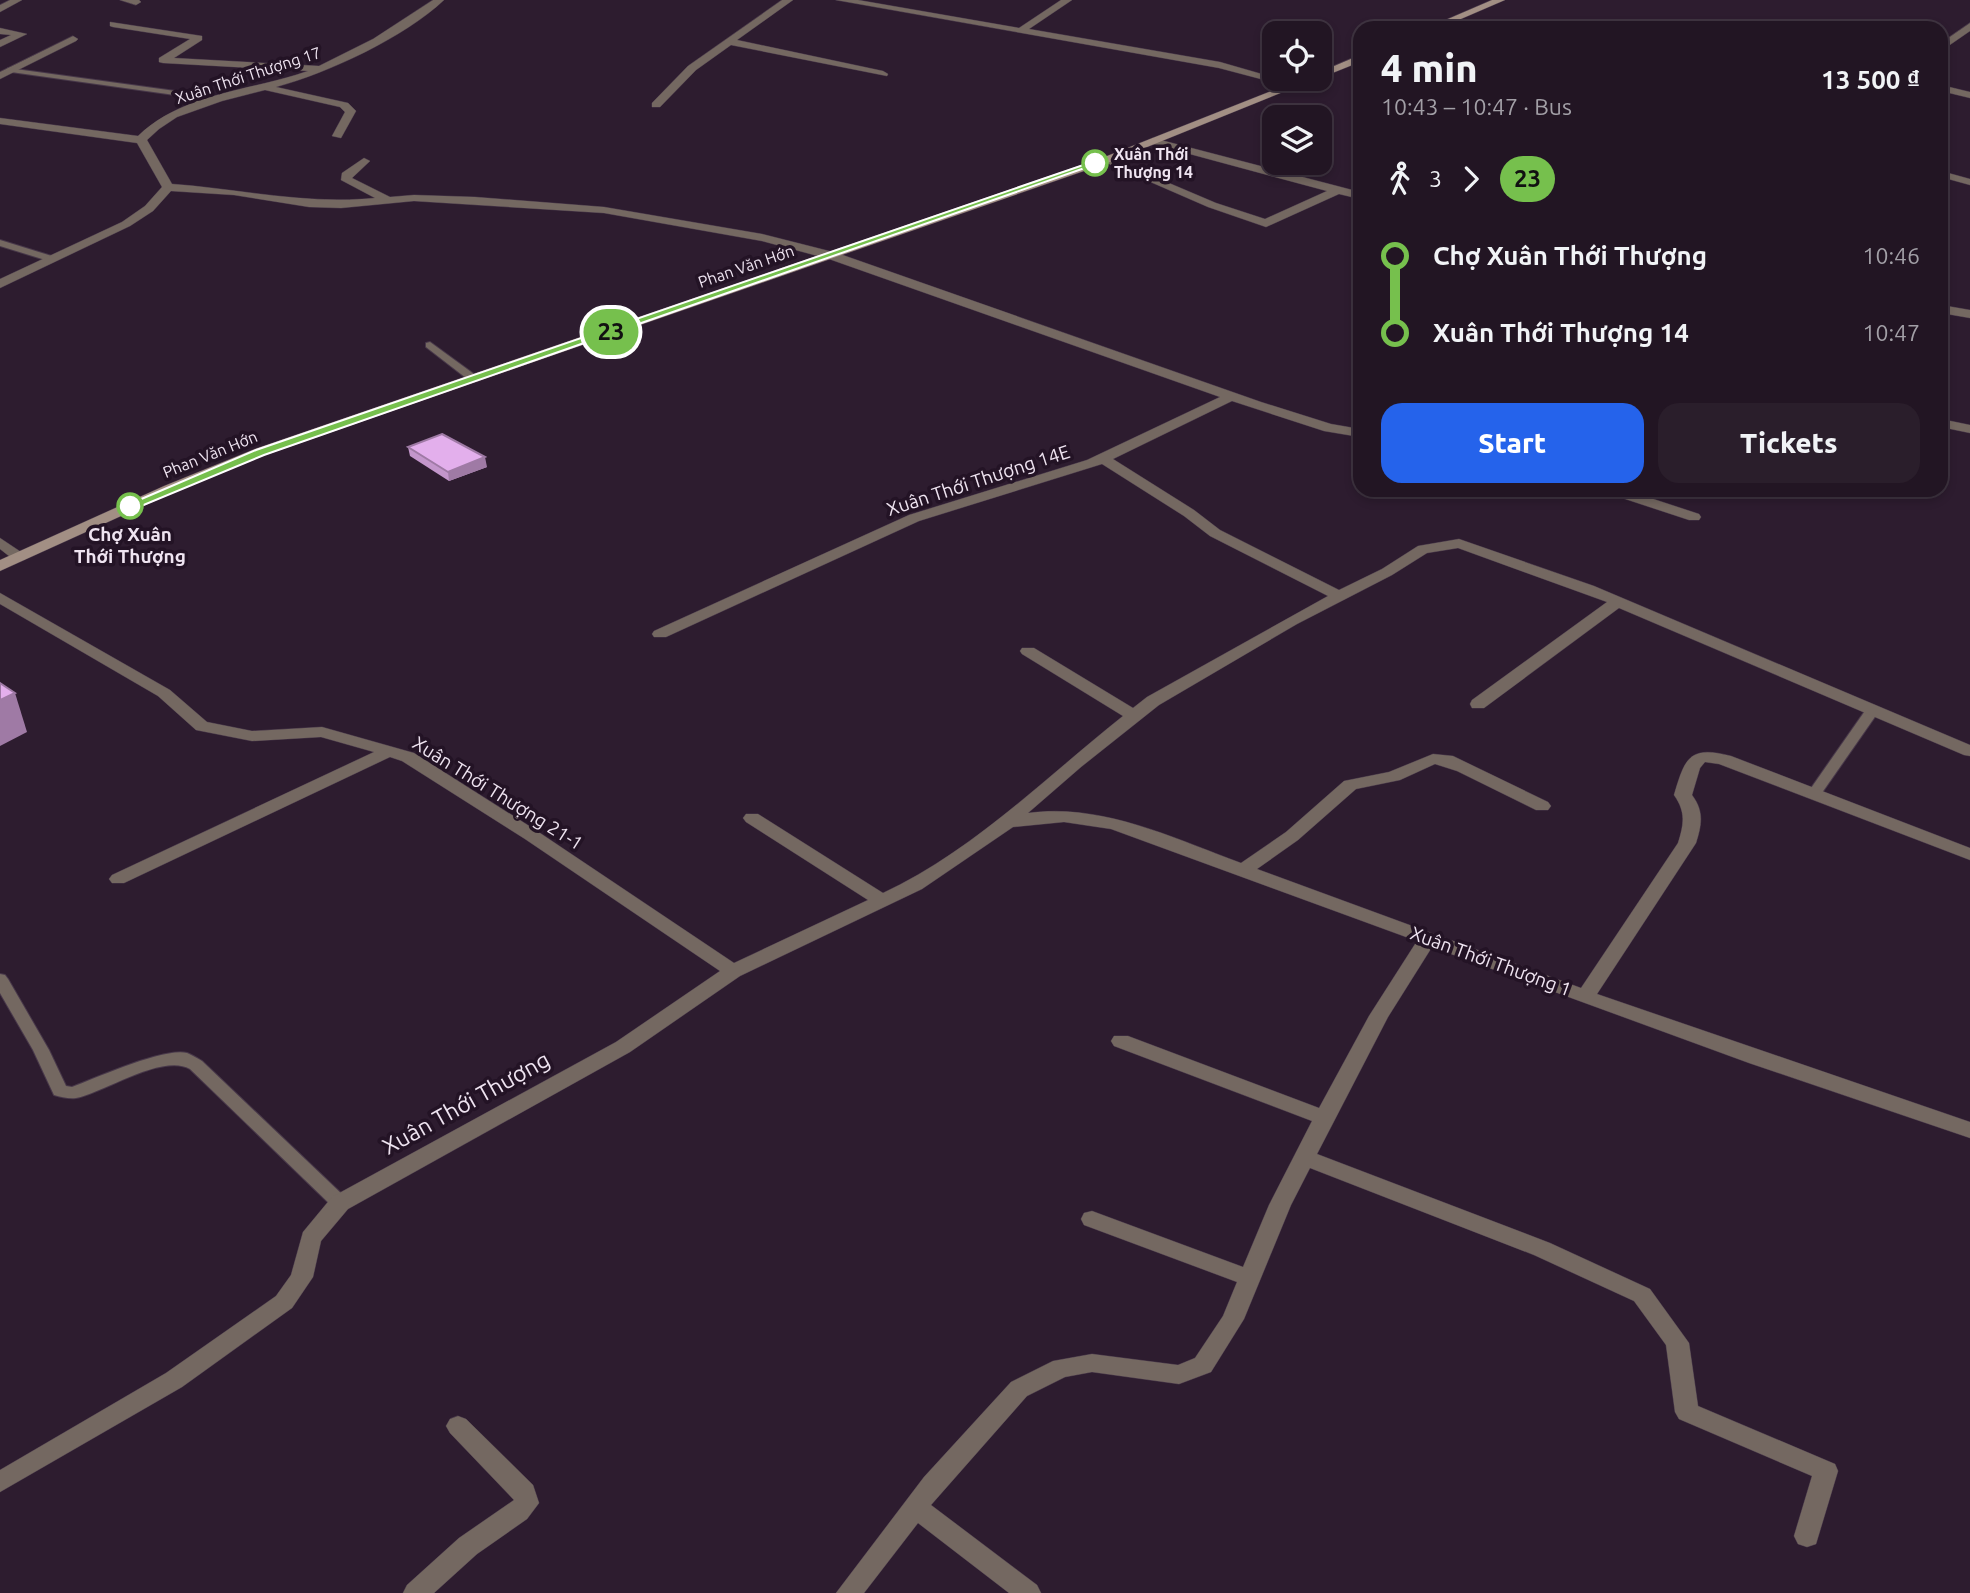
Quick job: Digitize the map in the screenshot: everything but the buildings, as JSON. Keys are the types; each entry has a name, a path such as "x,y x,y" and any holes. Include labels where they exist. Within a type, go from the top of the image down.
{"main road":[{"path":"1449,21 1500,0"},
{"path":"1332,70 1353,61"},
{"name":"Phan Văn Hớn","path":"0,566 169,489 260,452 832,256 1106,159 1280,91"}],"street":[{"path":"0,9 18,0"},
{"path":"125,0 136,2"},
{"name":"Xuân Thới Thượng 17","path":"141,140 155,126 202,104 322,68 393,33 439,0"},
{"path":"656,105 692,68 788,0"},
{"path":"841,0 1220,65 1262,76"},
{"path":"1022,30 1067,0"},
{"path":"113,24 199,38 163,60 322,68"},
{"path":"1948,43 1970,26"},
{"path":"0,31 22,34 0,44"},
{"path":"0,76 73,39"},
{"path":"731,42 883,74"},
{"path":"265,87 344,105 351,111 337,136"},
{"path":"1948,90 1970,95"},
{"path":"0,121 141,140 168,187"},
{"path":"0,132 18,123"},
{"path":"1153,141 1353,194"},
{"path":"1106,159 1212,205 1266,223 1338,190"},
{"path":"364,161 346,175 347,180 388,200"},
{"path":"1948,176 1970,182"},
{"path":"168,187 234,192 309,204 475,200 604,210 762,238 832,256 1232,396 1329,428 1353,432"},
{"path":"0,284 145,213 160,200 168,187"},
{"path":"1948,310 1970,314"},
{"name":"Xuân Thới Thượng 14E","path":"660,634 914,518 1102,458 1232,396"},
{"path":"1948,425 1970,429"},
{"path":"1102,458 1189,513 1215,533 1339,596"},
{"path":"1633,497 1693,517"},
{"path":"0,542 19,557"},
{"name":"Xuân Thới Thượng","path":"0,1482 174,1380 284,1302 302,1277 311,1238 340,1203 623,1047 733,971 915,885 1008,822 1153,701 1423,550 1460,543 1617,602 1970,751"},
{"name":"Xuân Thới Thượng 21-1","path":"0,598 164,694 202,726 252,736 322,732 408,758 519,828 733,971"},
{"path":"1478,704 1617,602"},
{"path":"1028,651 1134,716"},
{"path":"118,879 388,752"},
{"path":"1586,996 1631,932 1687,843 1693,826 1693,807 1683,795 1695,760 1700,756 1712,755 1970,854"},
{"path":"1243,870 1292,836 1350,785 1394,776 1433,759 1447,760 1542,806"},
{"name":"Xuân Thới Thượng 1","path":"1008,822 1045,815 1093,819 1243,870 1891,1105 1970,1130"},
{"path":"752,818 882,901"},
{"path":"849,1593 933,1484 1019,1389 1060,1368 1093,1363 1179,1375 1203,1365 1233,1319 1280,1205 1324,1118 1378,1016 1428,939"},
{"path":"1121,1041 1324,1118"},
{"path":"1304,1157 1542,1249 1642,1295 1677,1343 1687,1412 1826,1471 1807,1536"},
{"path":"1092,1219 1250,1278"},
{"path":"416,1593 468,1546 527,1503 524,1492 458,1426"},
{"path":"916,1507 1028,1593"}],"lane":[{"path":"11,70 194,96 202,104"},
{"path":"0,243 52,259"},
{"path":"430,345 474,379"},
{"path":"1814,794 1872,711"},
{"path":"0,979 41,1050 60,1091 74,1093 155,1063 184,1058 196,1065 340,1203"}],"bus line":[{"name":"23","path":"130,506 260,452 1095,163"}],"place":[{"name":"Xuân Thới Thượng 14","path":"1095,163"},
{"name":"Chợ Xuân Thới Thượng","path":"130,506"}]}
